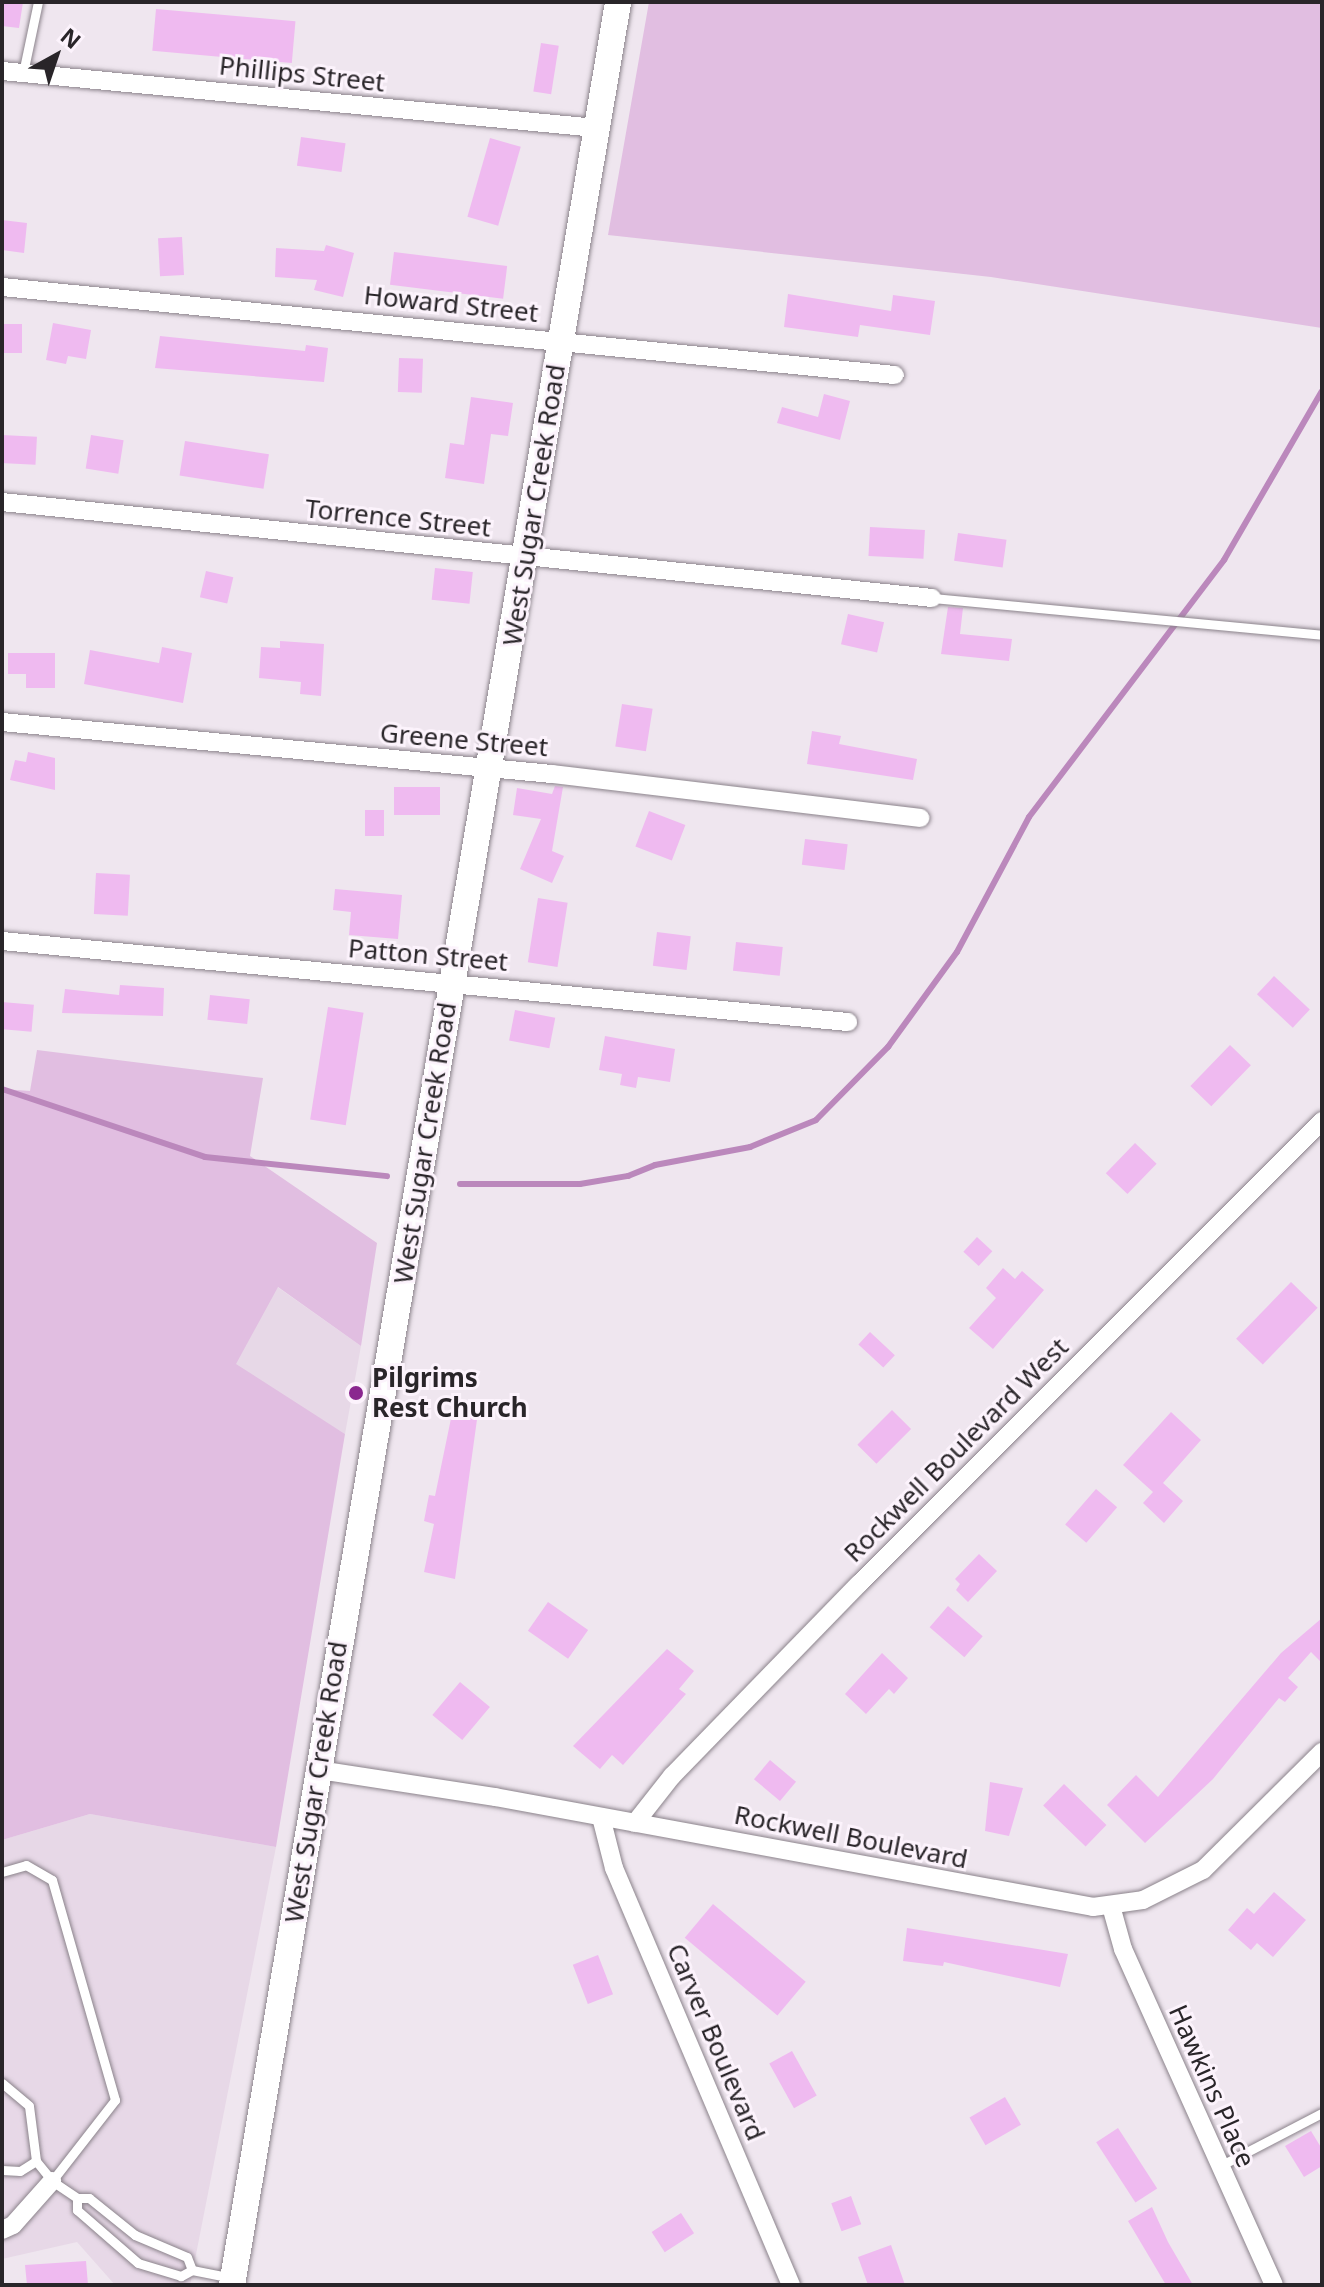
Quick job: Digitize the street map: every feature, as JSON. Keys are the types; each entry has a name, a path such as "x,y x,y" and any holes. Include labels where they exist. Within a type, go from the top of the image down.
{"main road":[{"name":"West Sugar Creek Road","path":"232,2282 618,2"}],"street":[{"name":"Phillips Street","path":"2,71 596,128"},
{"name":"Howard Street","path":"2,287 895,375"},
{"name":"Torrence Street","path":"2,502 932,598"},
{"name":"Greene Street","path":"2,722 489,768 920,818"},
{"name":"Patton Street","path":"2,941 848,1022"},
{"name":"Rockwell Boulevard West","path":"635,1823 672,1776 848,1595 1322,1121"},
{"name":"Rockwell Boulevard","path":"319,1770 635,1823 913,1876 1111,1906 1164,1892 1203,1870 1322,1752"},
{"name":"Carver Boulevard","path":"601,1817 614,1868 791,2285"},
{"name":"Hawkins Place","path":"1111,1906 1123,1949 1274,2285"},
{"path":"2,2230 52,2181"}],"lane":[{"path":"23,73 38,2"},
{"path":"932,598 1322,635"},
{"path":"2,1872 26,1865 52,1880 115,2100 52,2181"},
{"path":"2,2083 29,2106 36,2161 52,2181 77,2198 89,2198 135,2235 187,2257 192,2270"},
{"path":"1220,2166 1322,2113"},
{"path":"2,2170 20,2171 36,2161"},
{"path":"77,2198 77,2210 138,2263 181,2276 192,2270 232,2282"}],"shaded area":[{"path":"649,2 1322,2 1322,328 991,277 608,235"},
{"path":"37,1050 263,1078 250,1156 377,1243 361,1346 278,1287 236,1364 345,1434 276,1847 90,1814 2,1840 2,1089 30,1091"},
{"path":"232,1255 361,1346 345,1434 216,1354"},
{"path":"90,1814 276,1847 190,2285 115,2285 77,2242 2,2259 2,1840"}],"building":[{"path":"2,2 23,2 19,28 2,26"},
{"path":"156,9 295,21 292,63 152,51"},
{"path":"541,43 559,46 551,94 533,91"},
{"path":"301,137 346,143 342,172 297,166"},
{"path":"490,138 521,147 498,226 467,217"},
{"path":"2,220 27,223 24,253 2,250"},
{"path":"182,237 184,275 160,276 158,238"},
{"path":"326,245 354,253 343,297 314,290 317,280 275,277 276,248 324,251"},
{"path":"394,252 507,266 503,299 390,285"},
{"path":"788,294 891,311 893,295 935,301 930,335 860,325 858,337 784,327"},
{"path":"53,323 91,330 86,359 68,356 66,364 46,360"},
{"path":"2,324 22,324 22,353 2,353"},
{"path":"160,336 305,351 306,345 328,348 324,382 155,368"},
{"path":"399,358 423,359 422,393 398,392"},
{"path":"824,394 850,401 840,440 777,423 782,407 818,417"},
{"path":"471,397 513,403 508,436 491,434 484,484 445,478 450,443 464,445"},
{"path":"2,435 37,437 35,465 2,463"},
{"path":"91,435 124,440 118,474 86,469"},
{"path":"185,441 269,454 263,489 180,476"},
{"path":"870,527 925,530 923,559 868,556"},
{"path":"958,533 1007,540 1003,568 954,561"},
{"path":"435,568 473,572 469,604 432,600"},
{"path":"206,571 233,577 227,604 200,597"},
{"path":"948,607 963,608 960,634 1012,639 1009,661 941,654"},
{"path":"848,614 884,622 877,653 841,644"},
{"path":"280,641 324,644 321,696 300,694 301,682 259,678 261,647 280,648"},
{"path":"162,647 192,653 183,703 84,684 90,650 159,663"},
{"path":"8,653 55,653 55,688 26,688 26,674 8,674"},
{"path":"622,704 653,709 646,751 615,746"},
{"path":"812,731 841,736 839,744 917,759 913,780 807,764"},
{"path":"28,752 55,758 55,790 10,780 15,760 26,762"},
{"path":"555,786 563,787 552,851 564,856 552,883 520,869 541,819 513,815 517,788 552,794"},
{"path":"394,787 440,787 440,815 394,815"},
{"path":"365,810 384,810 384,836 365,836"},
{"path":"649,811 685,825 672,860 635,846"},
{"path":"805,839 848,844 845,870 802,865"},
{"path":"96,873 130,875 128,916 94,914"},
{"path":"335,889 402,895 398,939 349,935 351,912 333,910"},
{"path":"538,898 568,903 557,967 528,962"},
{"path":"657,932 691,936 687,970 653,966"},
{"path":"736,942 783,947 780,976 733,971"},
{"path":"1274,976 1310,1009 1293,1028 1257,994"},
{"path":"120,985 164,988 163,1016 62,1013 65,989 119,995"},
{"path":"210,995 250,999 247,1024 207,1020"},
{"path":"2,1002 34,1005 32,1032 2,1029"},
{"path":"328,1007 364,1013 346,1125 310,1120"},
{"path":"515,1010 555,1018 549,1048 509,1040"},
{"path":"605,1036 675,1049 670,1082 638,1077 636,1088 620,1085 622,1074 599,1070"},
{"path":"1230,1045 1251,1065 1211,1106 1190,1086"},
{"path":"1135,1143 1157,1164 1127,1194 1106,1173"},
{"path":"977,1237 992,1251 979,1266 963,1252"},
{"path":"1003,1268 1015,1279 1022,1271 1044,1290 993,1349 969,1328 996,1298 986,1288"},
{"path":"1291,1282 1318,1308 1263,1365 1236,1339"},
{"path":"870,1332 895,1355 883,1368 858,1344"},
{"path":"455,1399 479,1405 455,1579 424,1572 434,1524 424,1521 429,1495 435,1496"},
{"path":"892,1410 911,1429 876,1464 857,1445"},
{"path":"1171,1412 1201,1440 1163,1483 1183,1501 1164,1523 1143,1503 1153,1492 1123,1465"},
{"path":"1096,1489 1117,1507 1086,1543 1065,1524"},
{"path":"979,1554 997,1571 968,1602 956,1590 960,1584 955,1579"},
{"path":"548,1602 588,1630 568,1659 528,1631"},
{"path":"948,1606 983,1636 964,1657 930,1627"},
{"path":"1322,1618 1322,1663 1311,1652 1288,1678 1298,1687 1285,1702 1279,1698 1213,1779 1145,1843 1107,1805 1136,1775 1158,1797 1281,1653"},
{"path":"667,1649 694,1671 679,1689 686,1694 623,1765 612,1755 600,1769 573,1746"},
{"path":"882,1653 908,1678 894,1694 889,1689 866,1714 845,1694"},
{"path":"460,1682 490,1707 462,1740 432,1715"},
{"path":"770,1760 796,1782 780,1801 754,1779"},
{"path":"990,1782 1023,1788 1009,1836 985,1831"},
{"path":"1064,1784 1106,1825 1086,1847 1043,1806"},
{"path":"1274,1892 1306,1920 1273,1957 1257,1943 1251,1950 1228,1930 1247,1908 1254,1914"},
{"path":"713,1904 806,1982 777,2015 685,1938"},
{"path":"907,1928 1068,1954 1060,1987 944,1962 943,1966 903,1961"},
{"path":"598,1955 613,1994 588,2004 573,1965"},
{"path":"792,2051 817,2096 794,2108 769,2064"},
{"path":"1005,2097 1021,2125 985,2145 969,2118"},
{"path":"1118,2128 1157,2188 1135,2203 1096,2142"},
{"path":"1311,2131 1322,2149 1322,2166 1304,2177 1285,2146"},
{"path":"851,2196 861,2224 842,2231 831,2203"},
{"path":"1152,2207 1193,2285 1166,2285 1128,2221"},
{"path":"681,2213 694,2233 665,2252 652,2232"},
{"path":"891,2245 905,2285 868,2285 858,2257"},
{"path":"86,2261 88,2285 27,2285 25,2265"}],"waterway":[{"path":"460,1184 580,1184 628,1176 655,1165 750,1147 816,1120 888,1047 957,952 1029,817 1224,560 1322,391"},
{"path":"2,1089 205,1157 387,1176"}],"place":[{"name":"Pilgrims Rest Church","path":"356,1393"}]}
